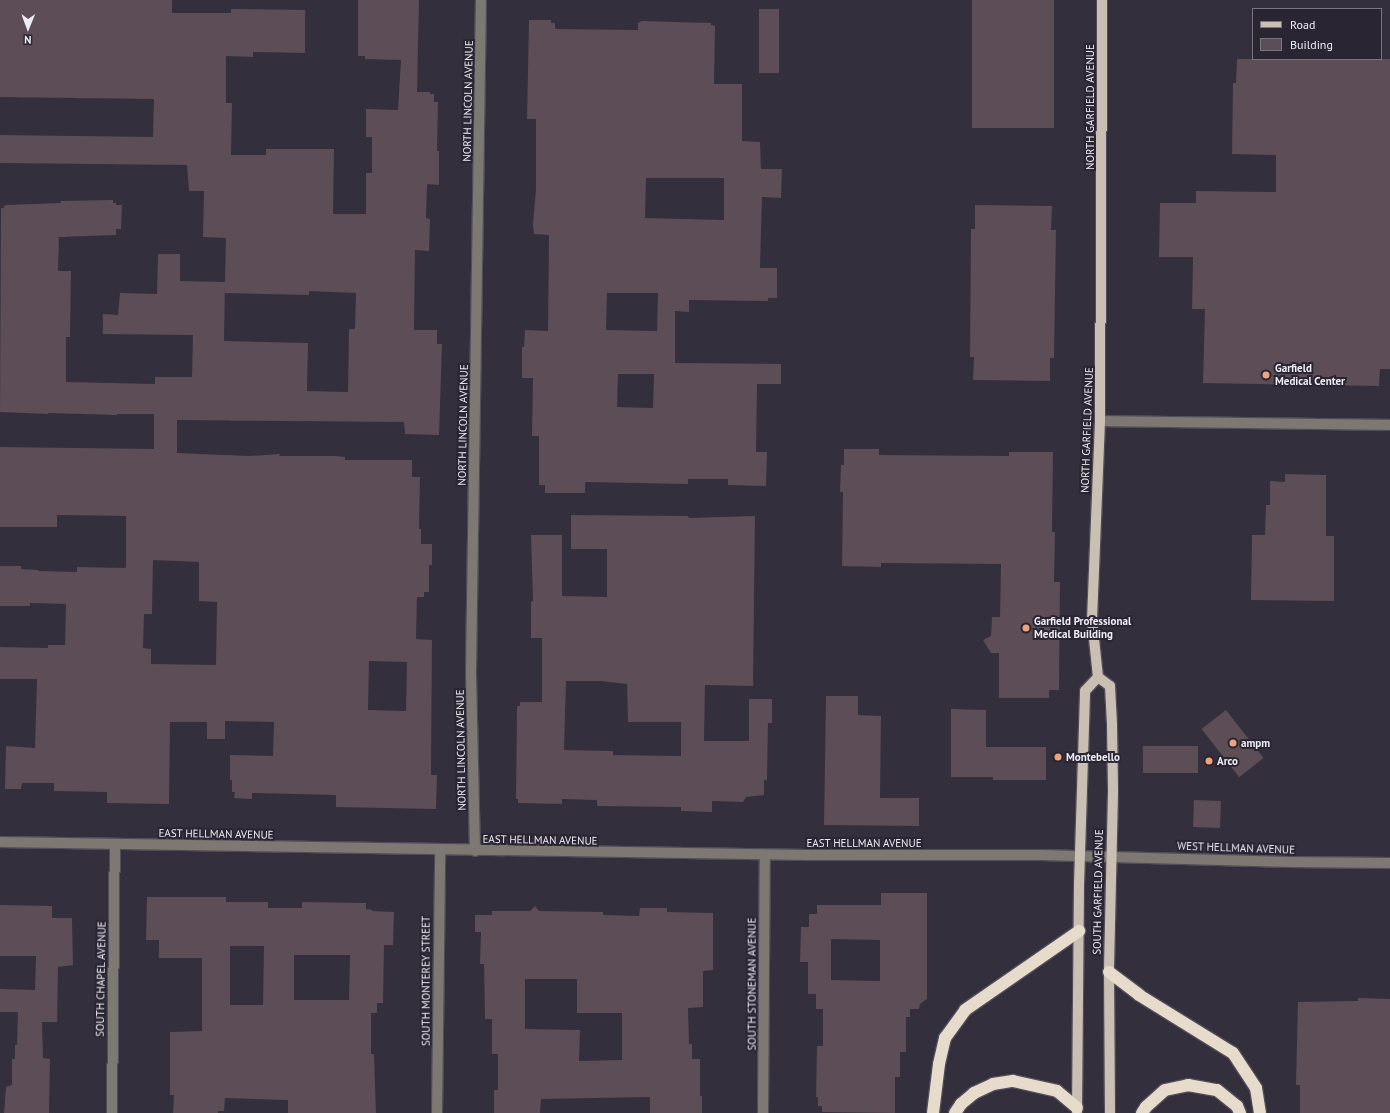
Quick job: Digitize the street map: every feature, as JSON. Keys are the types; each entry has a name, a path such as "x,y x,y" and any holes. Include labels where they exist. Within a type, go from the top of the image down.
{"highway":[{"path":"933,1113 939,1064 945,1038 965,1010 1079,931"},
{"path":"1109,972 1139,995 1233,1053 1256,1088 1260,1113"},
{"path":"955,1113 961,1104 974,1093 993,1084 1014,1081 1058,1091 1077,1110"},
{"path":"1142,1113 1146,1107 1165,1090 1188,1085 1216,1090 1237,1106 1240,1113"}],"main road":[{"name":"NORTH GARFIELD AVENUE","path":"1098,677 1092,620 1100,421 1102,0"},
{"path":"1080,856 1085,691 1098,677"},
{"name":"SOUTH GARFIELD AVENUE","path":"1098,677 1110,686 1113,792 1110,856 1110,1113"},
{"name":"SOUTH GARFIELD AVENUE","path":"1077,1110 1080,856"}],"street":[{"name":"NORTH LINCOLN AVENUE","path":"475,851 471,671 481,0"},
{"path":"1100,421 1390,425"},
{"name":"EAST HELLMAN AVENUE","path":"0,842 765,855 1080,856"},
{"name":"SOUTH CHAPEL AVENUE","path":"112,1113 115,844"},
{"name":"SOUTH MONTEREY STREET","path":"437,1113 440,850"},
{"name":"SOUTH STONEMAN AVENUE","path":"763,1113 765,855"},
{"name":"WEST HELLMAN AVENUE","path":"1080,856 1290,862 1390,863"}],"building":[{"path":"0,0 172,0 172,13 231,13 231,9 305,10 305,53 253,52 253,57 226,56 226,103 232,103 231,155 266,155 266,149 334,149 333,214 366,214 366,173 372,173 372,137 366,137 366,109 398,110 401,60 365,59 365,56 358,56 358,0 419,0 417,92 430,92 430,94 434,94 434,102 438,102 437,151 439,151 439,185 427,184 426,218 430,219 429,251 415,250 414,330 437,330 437,344 442,344 439,435 405,434 404,422 177,420 177,453 248,456 280,454 279,456 335,456 345,457 345,460 412,460 412,477 420,477 419,529 421,529 421,544 432,544 432,565 429,565 429,592 424,592 424,597 417,597 416,639 432,640 431,775 437,775 436,809 336,807 336,795 252,793 252,799 234,798 235,792 232,792 232,780 230,780 230,755 273,756 274,722 225,721 225,739 207,739 207,722 170,722 169,804 107,803 107,792 54,791 54,783 22,783 21,789 5,789 6,746 35,748 37,679 0,679 0,647 48,648 48,645 65,645 66,604 30,603 30,606 0,606 0,566 21,566 21,569 38,571 77,572 77,567 125,568 126,516 57,515 57,527 0,527 0,447 154,449 154,414 117,415 0,412 1,208 4,208 4,206 7,205 61,203 61,201 113,200 113,203 116,203 116,205 122,205 121,229 116,229 116,235 59,237 58,271 71,271 70,337 66,337 66,382 155,384 155,377 192,377 193,335 103,334 103,314 118,315 120,293 157,294 158,254 180,254 180,281 225,282 226,238 203,237 204,191 189,191 187,165 0,163 0,135 153,137 154,99 0,97","holes":["225,282 225,293 309,295 309,291 356,293 355,329 349,329 348,392 307,391 308,343 224,341","153,560 199,562 199,601 217,602 216,665 151,664 151,649 143,648 144,614 152,614","369,661 407,662 406,711 368,710"]},
{"path":"972,0 1054,0 1054,128 972,128"},
{"path":"759,9 779,9 779,73 759,73"},
{"path":"529,20 551,20 551,23 555,23 555,29 638,30 638,23 642,21 711,23 711,25 715,26 714,84 742,84 742,141 760,142 761,169 782,169 781,198 762,197 760,268 777,268 777,298 768,298 768,301 689,300 689,312 675,311 675,363 781,364 781,384 757,384 756,452 767,452 766,486 728,485 728,479 688,479 688,484 585,482 585,493 545,493 545,485 539,485 539,436 532,436 533,378 522,378 522,347 524,347 525,330 548,331 549,235 534,234 533,225 536,189 536,119 527,119","holes":["646,178 724,178 724,220 645,218","607,293 658,293 657,331 606,330","618,374 654,374 653,408 617,407"]},
{"name":"Garfield Medical Center","path":"1237,59 1390,59 1390,369 1380,369 1379,386 1203,383 1205,309 1192,309 1193,257 1159,257 1160,203 1196,203 1196,191 1276,192 1276,155 1232,154 1233,83 1236,83"},
{"path":"975,205 1052,206 1051,230 1056,230 1054,358 1050,358 1050,381 973,380 974,357 970,357 971,229 975,229"},
{"path":"844,449 879,449 879,455 1009,456 1009,452 1053,452 1052,532 1055,532 1054,582 1060,582 1059,690 1049,690 1049,698 999,698 999,653 991,653 983,640 991,636 992,617 1000,617 1001,564 881,563 881,567 842,566 843,492 840,492 841,465 844,465"},
{"path":"1285,474 1326,475 1326,536 1334,536 1334,601 1251,600 1252,535 1265,535 1266,505 1270,505 1270,481 1285,482"},
{"path":"571,515 688,516 689,518 755,516 753,686 705,685 704,741 749,741 749,699 772,699 772,723 768,723 767,780 764,780 764,795 746,797 743,802 712,801 712,812 681,811 681,807 597,806 597,800 562,799 562,804 518,803 518,799 516,799 517,706 520,706 520,702 542,702 542,638 531,638 531,602 533,601 531,535 562,535 562,596 607,597 607,549 571,549","holes":["566,681 600,681 627,684 628,722 681,722 681,756 613,755 613,751 564,750"]},
{"path":"826,696 858,696 858,715 881,716 880,798 919,798 919,826 824,825"},
{"path":"951,709 986,710 986,747 1046,747 1046,780 993,780 993,777 951,777"},
{"name":"ampm","path":"1226,710 1264,758 1239,777 1202,729"},
{"path":"1143,746 1198,746 1198,773 1143,773"},
{"path":"1194,800 1221,801 1220,828 1193,827"},
{"path":"881,893 927,893 927,999 920,1004 919,1009 910,1009 910,1017 906,1017 906,1052 900,1052 900,1077 895,1077 895,1113 822,1112 822,1106 818,1106 818,1097 816,1097 817,1046 823,1046 823,1009 816,1009 816,994 808,994 808,962 800,962 801,927 809,927 809,914 817,914 817,905 881,905","holes":["831,939 880,940 880,981 831,980"]},
{"path":"147,897 226,897 226,902 268,902 268,908 302,908 302,902 366,903 366,909 372,911 394,912 393,945 384,945 383,1003 377,1003 377,1013 371,1013 371,1054 374,1054 376,1113 288,1113 288,1100 225,1098 224,1111 218,1111 218,1113 173,1113 174,1095 170,1095 170,1032 202,1031 202,958 159,958 159,940 146,940","holes":["230,946 264,946 263,1005 230,1005","294,955 350,955 349,1000 294,1000"]},
{"path":"0,905 52,906 52,918 72,918 73,965 58,967 57,1022 42,1022 43,1058 50,1059 49,1113 4,1113 6,1087 12,1085 12,1059 15,1059 15,1045 17,1045 18,1012 0,1012 0,989 35,990 36,956 0,956"},
{"path":"535,906 539,911 603,912 603,915 639,916 640,908 667,908 667,912 713,913 713,970 703,971 703,1007 688,1008 689,1044 692,1044 692,1059 700,1059 700,1096 702,1096 702,1113 650,1113 650,1097 541,1099 540,1113 494,1113 494,1090 498,1090 498,1054 492,1054 492,1019 485,1019 484,964 480,964 481,932 475,932 475,915 492,915 492,911 530,911","holes":["525,979 577,979 577,1013 622,1013 622,1060 579,1061 580,1030 525,1029"]},
{"path":"1358,998 1390,999 1390,1113 1300,1113 1300,1085 1296,1085 1298,1002 1358,1001"}],"place":[{"name":"Garfield Medical Center","path":"1266,375"},
{"name":"Garfield Professional Medical Building","path":"1026,628"},
{"name":"ampm","path":"1233,743"},
{"name":"Montebello","path":"1058,757"},
{"name":"Arco","path":"1209,761"}]}
